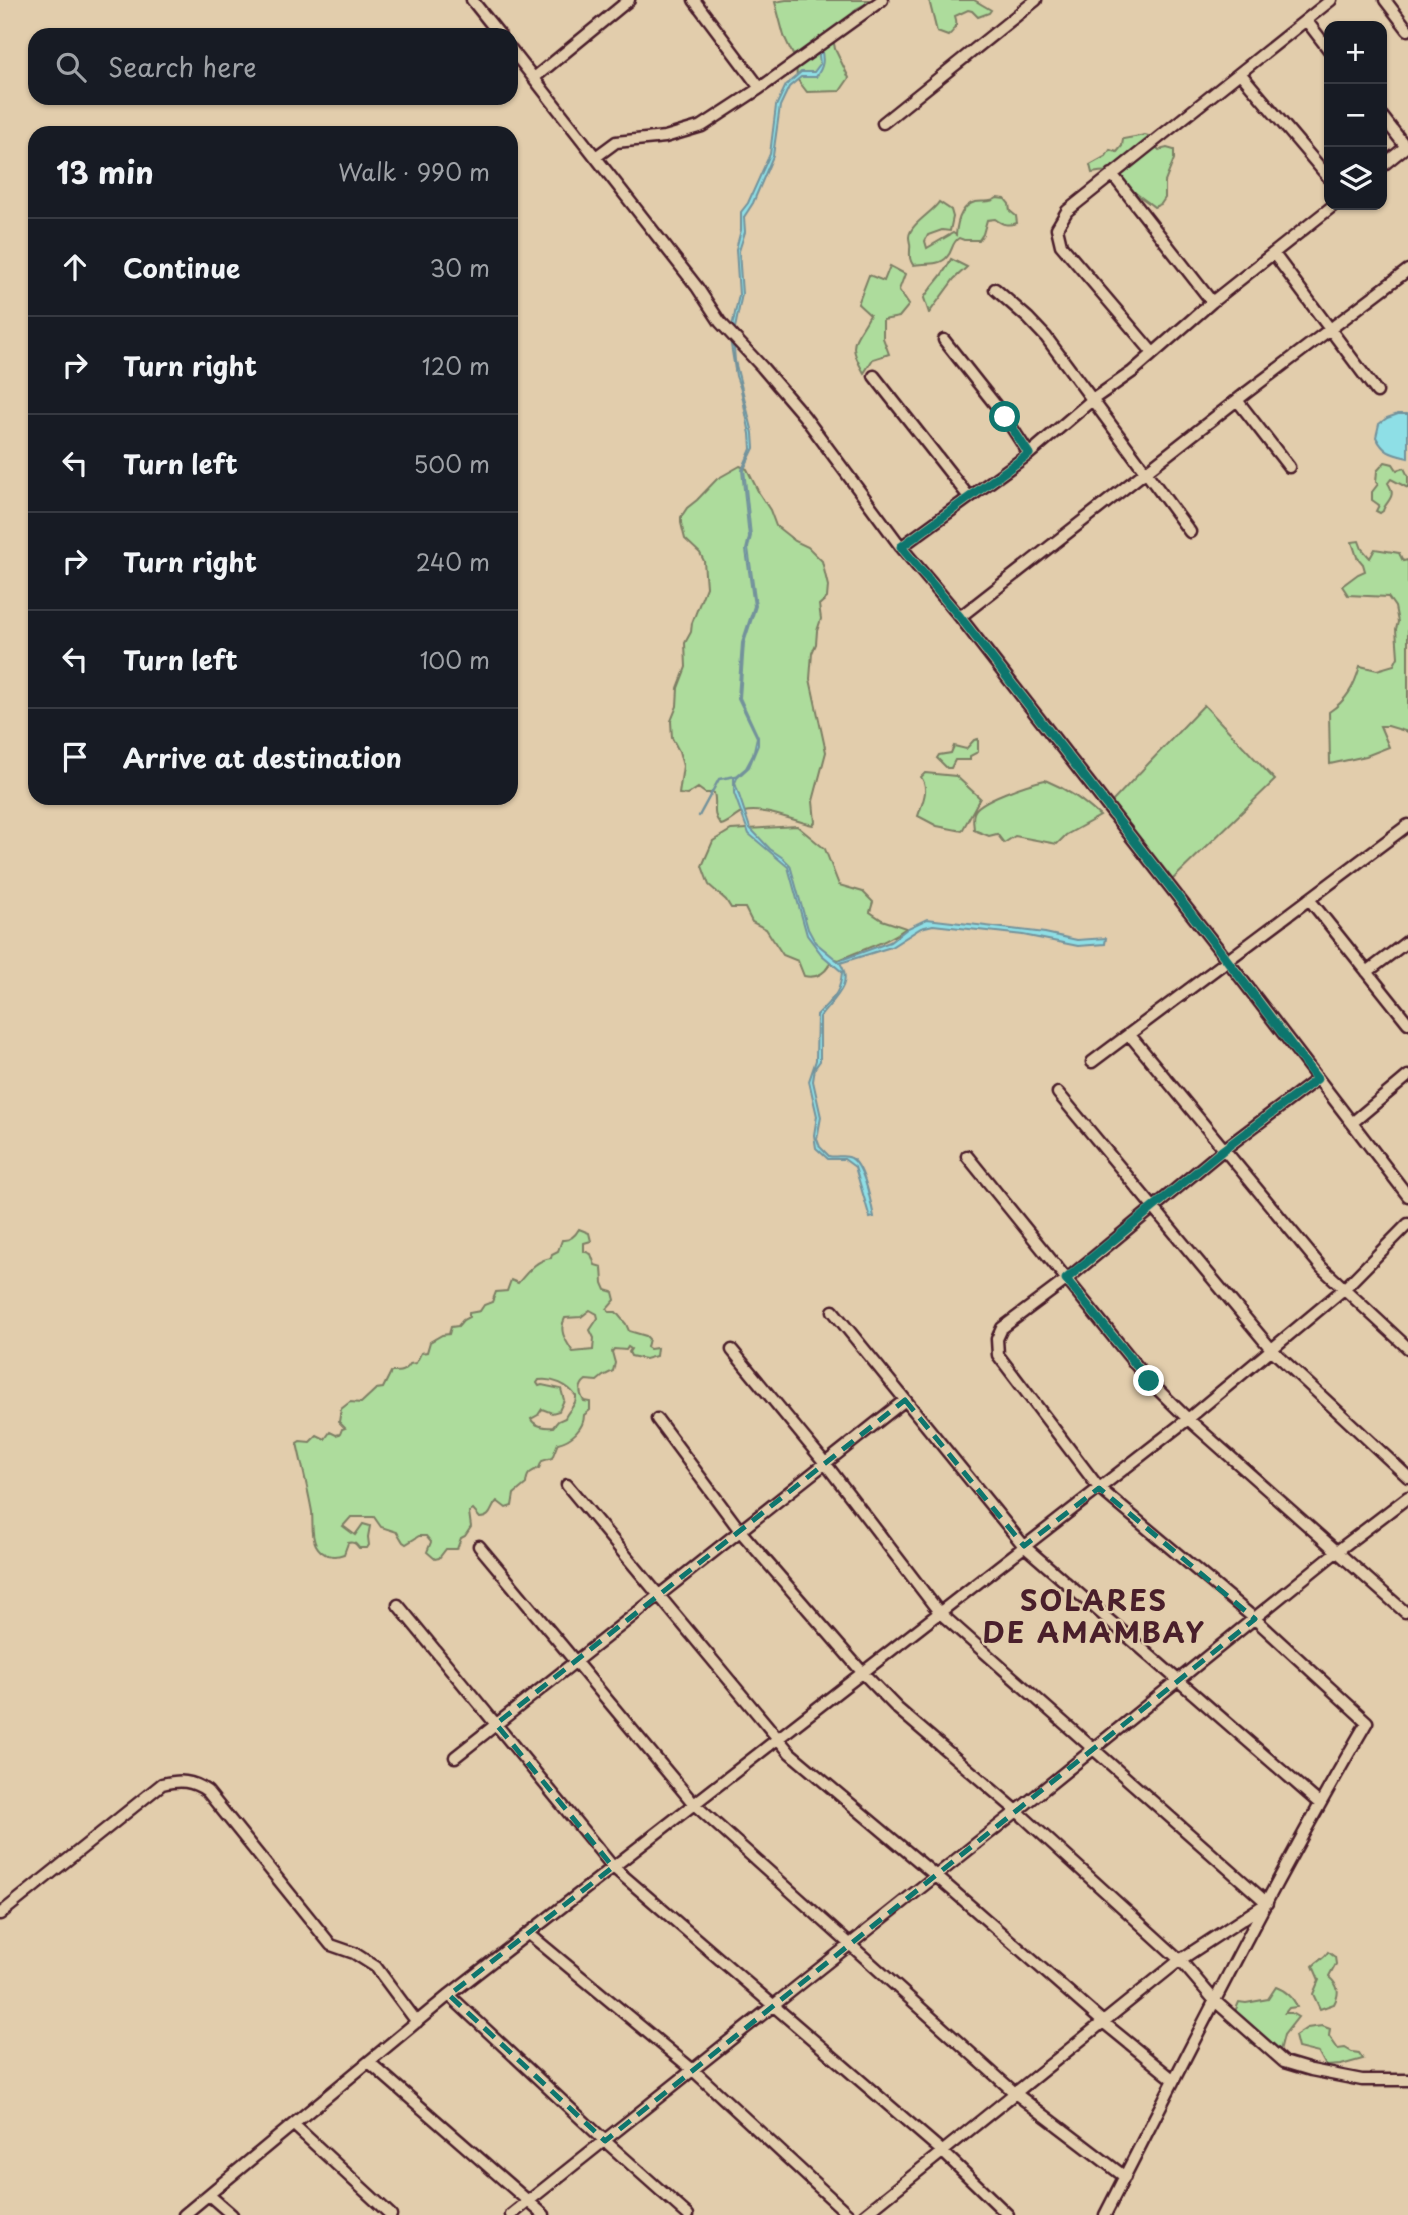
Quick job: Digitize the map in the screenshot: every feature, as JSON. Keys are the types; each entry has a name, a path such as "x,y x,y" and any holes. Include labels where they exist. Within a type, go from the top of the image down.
{"street":[{"path":"473,0 495,28"},
{"path":"534,78 629,0"},
{"path":"694,0 760,88"},
{"path":"597,156 616,142 665,137 702,126 760,88 882,0"},
{"path":"883,123 1036,0"},
{"path":"1153,353 1061,245 1057,228 1066,211 1331,0"},
{"path":"1385,0 1408,30"},
{"path":"1306,20 1324,43"},
{"path":"518,57 597,156 727,330 804,416 901,547 960,617 1408,1196"},
{"path":"1240,73 1324,172"},
{"path":"1387,122 1407,146 1387,162"},
{"path":"1112,174 1212,302"},
{"path":"901,547 1029,454 1328,210"},
{"path":"1273,254 1377,392"},
{"path":"960,617 1408,270"},
{"path":"995,289 1046,337 1190,532"},
{"path":"944,341 1005,417 1029,454"},
{"path":"874,376 969,497"},
{"path":"1237,400 1289,467"},
{"path":"1092,1062 1408,825"},
{"path":"1310,900 1408,1023"},
{"path":"1367,972 1408,942"},
{"path":"1129,1034 1322,1268 1408,1348"},
{"path":"1352,1123 1408,1076"},
{"path":"1105,2215 1266,1903 1367,1722 1255,1619 1099,1488 998,1355 997,1339 1002,1328 1223,1150 1317,1079"},
{"path":"1058,1093 1272,1350 1408,1477"},
{"path":"967,1156 1149,1381 1405,1612"},
{"path":"184,2215 449,1995 1188,1419 1345,1288 1408,1224"},
{"path":"833,1311 1024,1546 1320,1803"},
{"path":"732,1350 825,1463 939,1612 1266,1903"},
{"path":"455,1757 905,1400"},
{"path":"657,1419 741,1530 863,1673 898,1709 1017,1811 1180,1959 1215,2001 1284,2062 1362,2080 1408,2080"},
{"path":"567,1485 790,1753 1174,2080"},
{"path":"511,2215 1408,1497"},
{"path":"479,1546 694,1804 1015,2093 1125,2177"},
{"path":"398,1605 613,1867 943,2152 1008,2215"},
{"path":"0,1914 162,1784 195,1782 207,1791 331,1945 354,1953 376,1967 416,2022"},
{"path":"864,2215 1180,1959 1266,1903"},
{"path":"528,1933 693,2070 849,2215"},
{"path":"449,1995 688,2215"},
{"path":"369,2062 544,2215"},
{"path":"294,2125 391,2215"},
{"path":"209,2194 232,2215"}],"highlighted area":[{"path":"905,1400 1024,1546 1099,1488 1255,1619 605,2141 449,1995 613,1867 496,1724"}],"green space":[{"path":"873,0 856,9 845,23 832,33 835,49 849,78 840,91 807,92 797,79 796,62 806,50 793,55 784,36 775,2"},
{"path":"929,0 974,0 991,10 978,17 968,10 955,16 956,27 948,36 937,32"},
{"path":"1145,135 1152,137 1159,150 1174,150 1174,159 1165,182 1165,198 1161,204 1154,207 1115,173 1092,173 1090,165 1106,156 1110,150 1117,152 1123,139"},
{"path":"997,198 1005,199 1009,204 1017,223 1008,225 995,219 987,220 979,240 959,238 944,260 913,265 910,257 910,232 939,202 951,210 953,217 950,231 942,230 928,235 925,241 927,248 953,233 956,235 961,215 970,204"},
{"path":"951,259 967,267 954,279 929,313 924,298"},
{"path":"890,266 905,274 899,290 909,305 899,317 883,320 883,338 889,354 873,359 864,373 854,348 870,315 858,304 869,275 884,281"},
{"path":"1385,462 1393,464 1397,470 1404,468 1408,476 1408,488 1391,479 1388,483 1391,496 1380,513 1376,511 1379,505 1372,500 1372,492 1378,484 1377,471"},
{"path":"740,466 747,469 776,526 795,541 808,547 822,561 828,586 827,598 819,605 821,619 812,653 810,679 826,752 813,801 813,825 752,811 741,813 721,825 715,813 714,793 705,793 698,788 687,795 679,794 683,766 672,738 671,721 686,667 685,643 706,587 704,561 700,553 685,539 681,517 717,479"},
{"path":"1359,541 1370,558 1375,549 1399,553 1403,561 1408,560 1408,732 1380,726 1389,747 1366,756 1330,764 1329,712 1341,703 1349,692 1360,666 1377,670 1394,665 1398,657 1398,622 1395,607 1388,597 1348,595 1342,586 1365,571 1352,542"},
{"path":"1204,705 1275,780 1172,880 1111,803"},
{"path":"978,739 978,752 970,756 970,760 955,760 951,768 947,768 937,758 939,755 951,753 954,746 966,749"},
{"path":"925,773 956,776 980,798 962,831 937,826 918,816 925,791 921,777"},
{"path":"1045,780 1074,795 1100,816 1066,835 1057,844 1015,836 1004,843 997,834 989,836 974,830 974,813 984,803"},
{"path":"797,826 825,849 839,885 863,892 873,902 870,912 882,920 906,928 839,960 831,958 825,971 813,976 804,976 798,961 783,955 766,929 752,922 745,908 731,908 709,885 702,866 713,841 731,830"},
{"path":"579,1229 589,1233 591,1241 584,1243 584,1251 591,1254 595,1265 602,1267 606,1290 613,1292 615,1300 607,1309 609,1312 616,1312 629,1331 646,1336 649,1339 647,1347 657,1348 656,1356 645,1359 631,1356 631,1349 628,1347 626,1350 614,1349 613,1371 597,1381 586,1380 582,1385 581,1395 584,1401 590,1402 590,1410 584,1415 579,1429 572,1437 558,1443 552,1458 542,1461 539,1468 529,1474 526,1484 514,1494 512,1506 506,1508 497,1501 484,1518 480,1518 473,1510 469,1512 471,1527 461,1538 457,1549 446,1549 435,1559 427,1552 431,1542 426,1536 419,1536 406,1544 397,1532 381,1527 374,1517 351,1517 343,1526 355,1535 363,1524 370,1526 367,1548 359,1548 350,1542 344,1554 332,1556 321,1552 313,1537 312,1512 297,1443 310,1442 317,1435 325,1439 330,1432 340,1434 345,1428 339,1422 341,1409 350,1402 361,1403 376,1389 383,1388 391,1372 402,1371 410,1364 416,1363 421,1353 427,1352 430,1342 449,1334 451,1327 458,1326 469,1317 469,1313 480,1311 484,1305 492,1302 496,1292 507,1291 511,1280 518,1283 537,1264 551,1258 552,1254 558,1251 562,1240 570,1239","holes":["590,1310 597,1314 598,1318 590,1330 594,1338 593,1350 573,1352 564,1336 562,1327 565,1318 581,1317","539,1380 560,1383 576,1396 565,1418 553,1427 540,1426 531,1419 542,1409 552,1413 559,1411 564,1400 561,1389 539,1386"]},
{"path":"1328,1952 1335,1957 1336,1964 1329,1977 1335,1983 1338,1993 1334,2004 1320,2009 1313,1994 1319,1980 1313,1966"},
{"path":"1276,1987 1289,1995 1297,2007 1289,2008 1285,2013 1298,2017 1284,2035 1280,2051 1251,2043 1249,2036 1235,2023 1239,2002 1268,1999"},
{"path":"1322,2026 1330,2029 1329,2036 1338,2049 1345,2048 1359,2053 1363,2059 1326,2066 1319,2053 1298,2048 1295,2036 1307,2028"}],"water":[{"path":"821,47 821,70 816,77 801,77 789,87 780,106 773,156 753,203 744,217 745,232 739,251 742,294 734,333 731,331 739,295 736,249 741,230 741,212 748,203 770,154 776,106 786,85 801,72 814,72 820,64 818,49"},
{"path":"731,345 734,348 753,433 754,448 744,469 751,536 748,548 756,606 744,643 740,698 758,737 758,745 749,767 735,783 750,828 790,865 808,929 815,942 838,961 890,942 908,928 927,919 1045,933 1077,940 1106,938 1105,944 1078,946 1023,935 933,925 921,928 891,947 840,963 845,978 843,986 820,1017 820,1061 815,1068 813,1081 821,1117 817,1139 820,1147 829,1156 848,1157 856,1162 869,1194 874,1217 870,1218 855,1167 844,1159 828,1159 816,1148 814,1135 817,1116 809,1081 816,1060 817,1015 837,992 842,972 822,955 807,935 788,867 749,834 734,793 734,778 746,768 753,755 757,737 738,698 742,643 754,606 746,550 749,537 742,470 751,449"},
{"path":"1398,414 1408,414 1408,458 1389,452 1376,437 1379,424"}],"waterway":[{"path":"699,816 719,779 736,776"}],"district":[{"name":"SOLARES DE AMAMBAY","path":"1094,1615"}],"route":[{"path":"1005,417 1029,454 901,547 960,617 1317,1079 1223,1150 1066,1279 1149,1381"}]}
